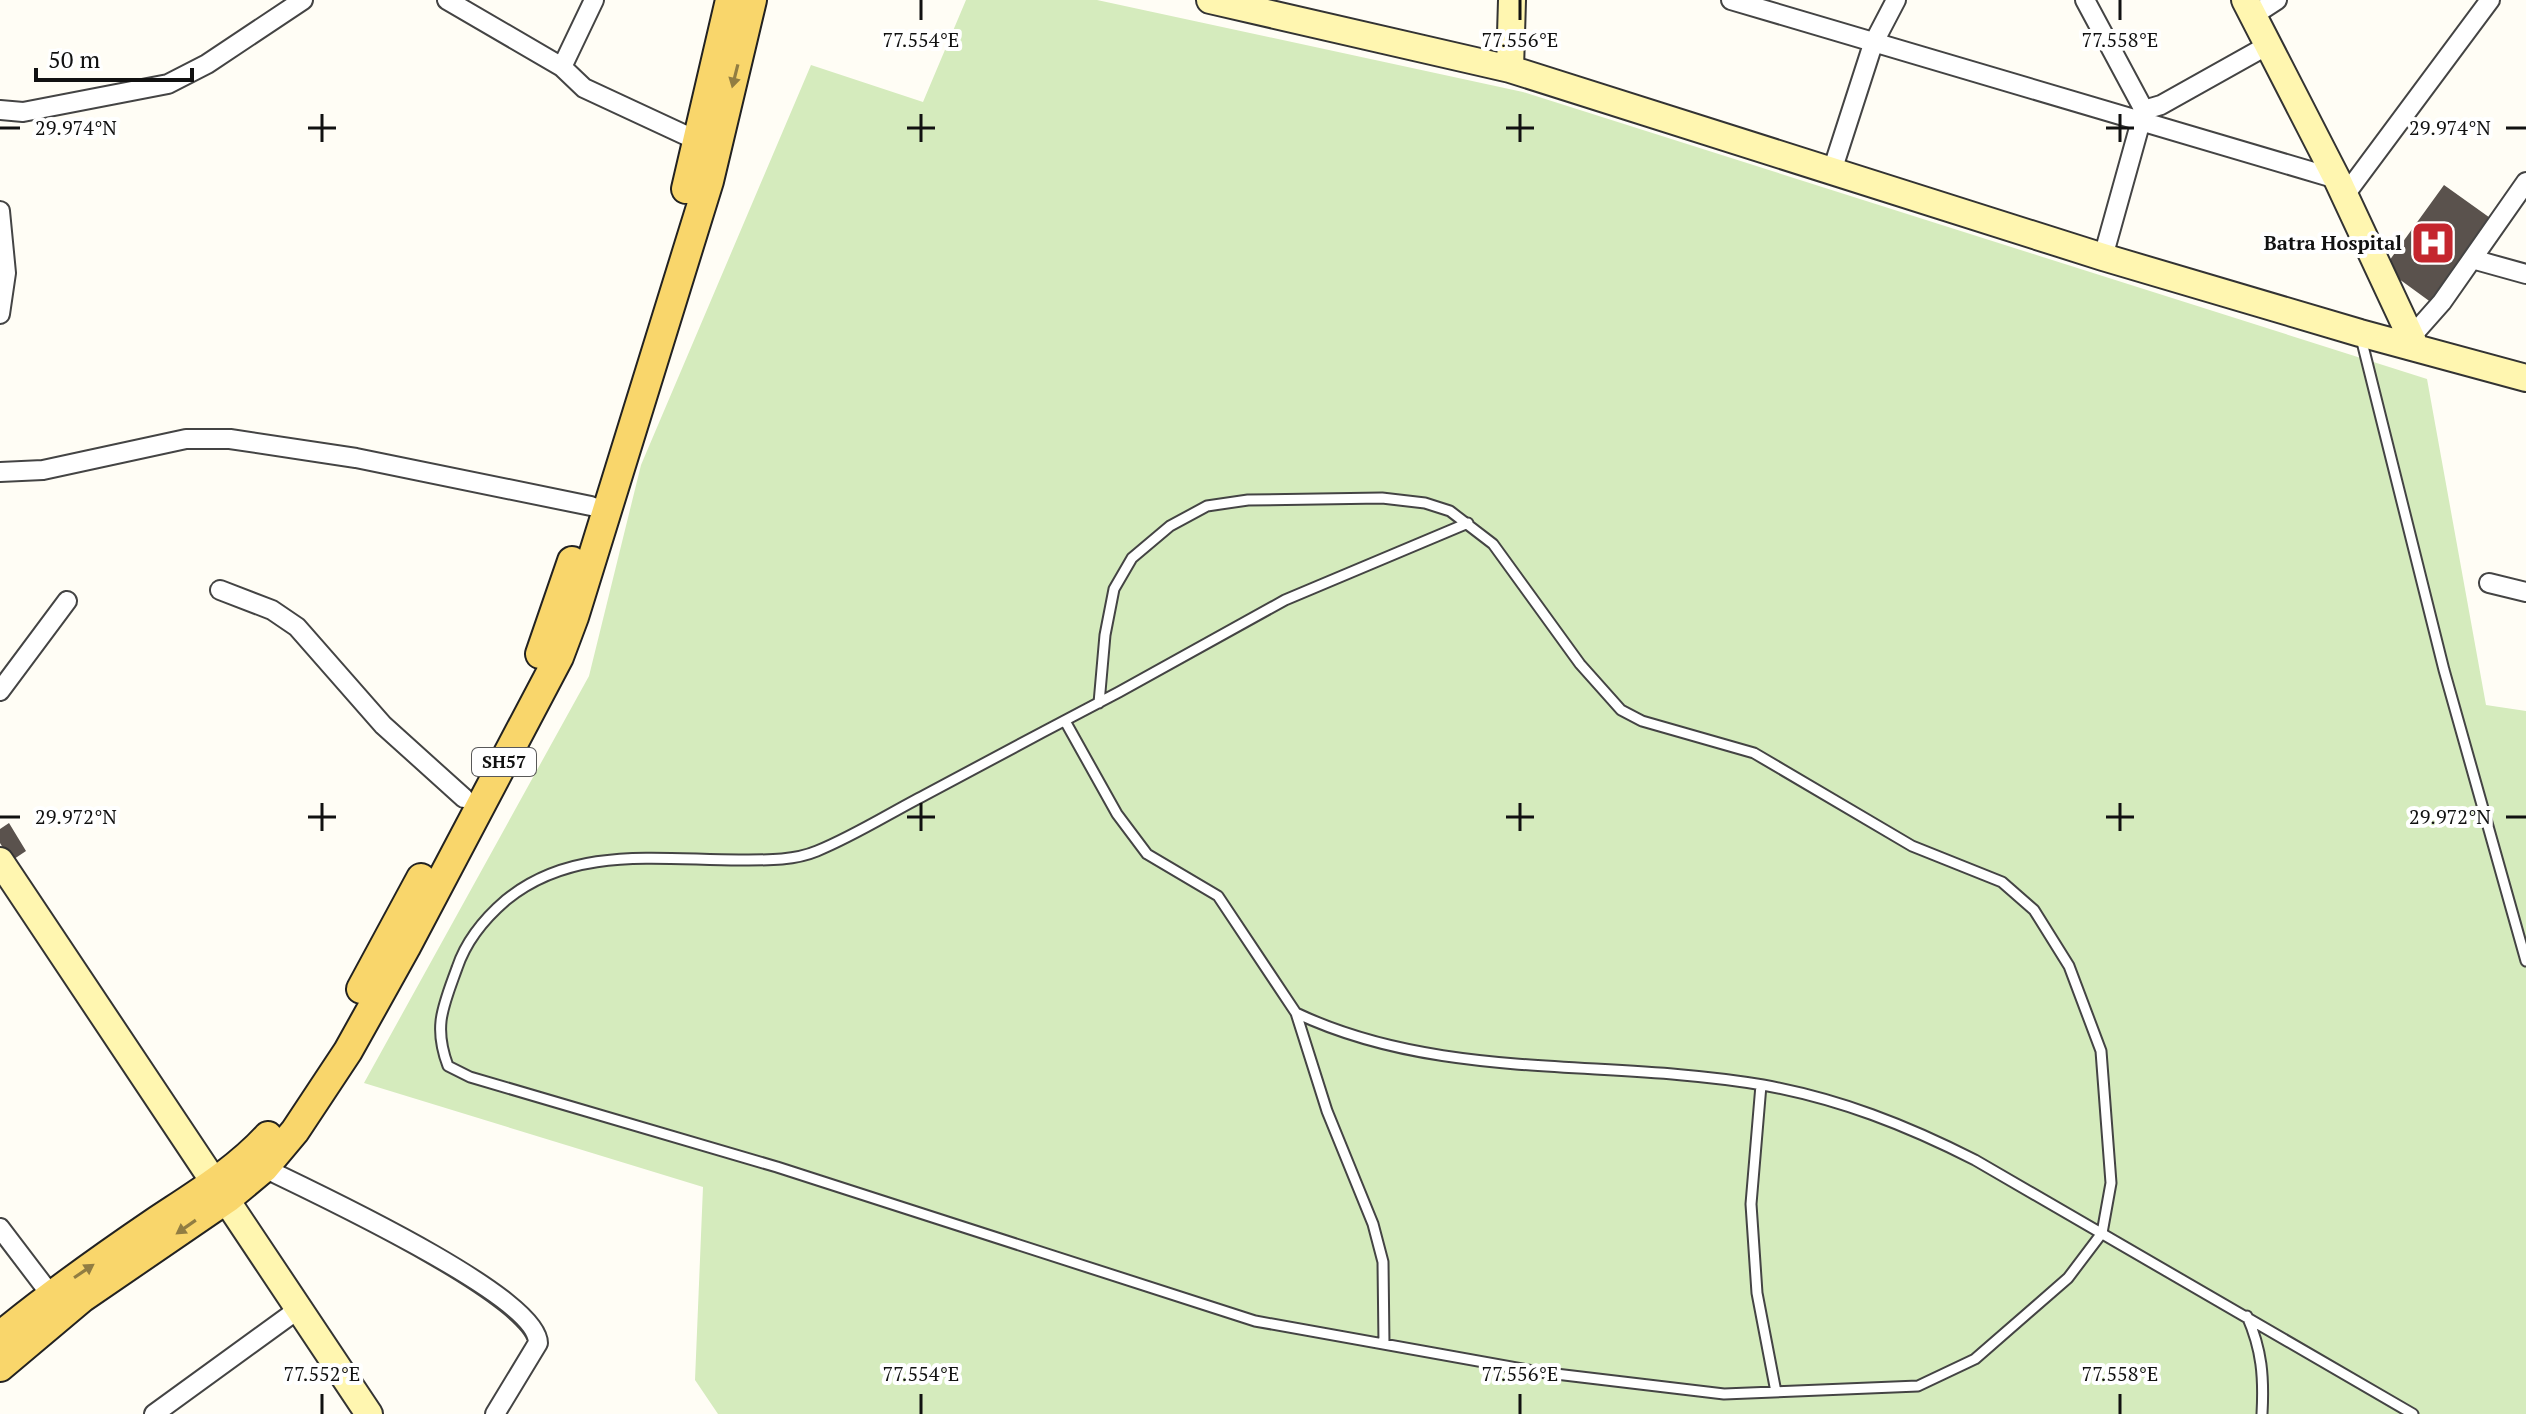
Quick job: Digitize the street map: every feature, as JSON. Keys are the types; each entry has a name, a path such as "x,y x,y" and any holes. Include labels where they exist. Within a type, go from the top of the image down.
{"main road":[{"name":"SH57","path":"0,1367 82,1298 221,1190 278,1125 331,1044 539,659 591,506 698,141 730,0"},
{"name":"SH57","path":"0,1336 51,1295 221,1190 264,1168 295,1131 348,1051 559,657 709,181 752,0"}],"street":[{"path":"0,110 23,112 168,84 207,64 303,0"},
{"path":"447,0 562,67 584,88 610,103 698,141"},
{"path":"562,67 594,0"},
{"path":"1210,0 1510,69 2103,257 2360,333 2414,343 2526,378"},
{"path":"1510,69 1512,0"},
{"path":"1731,0 1873,44 2143,116 2341,187"},
{"path":"1832,171 1873,44 1896,0"},
{"path":"2085,0 2143,116 2103,257"},
{"path":"2277,0 2250,7 2341,187 2414,343"},
{"path":"2341,187 2490,0"},
{"path":"2143,116 2270,44"},
{"path":"2414,343 2526,182"},
{"path":"0,211 6,273 0,314"},
{"path":"2472,259 2526,274"},
{"path":"0,472 43,470 186,439 230,439 356,458 591,506"},
{"path":"2489,583 2526,592"},
{"path":"220,590 272,610 297,627 383,725 464,798"},
{"path":"0,691 67,601"},
{"path":"0,861 369,1414"},
{"path":"264,1168 405,1239 473,1279 533,1326 538,1343 495,1414"},
{"path":"0,1228 51,1295"},
{"path":"154,1414 300,1308"}],"lane":[{"path":"2360,333 2444,670 2526,961"},
{"path":"1099,703 1105,635 1114,589 1132,558 1170,526 1207,506 1248,500 1382,498 1425,503 1450,511 1468,523 1493,544 1580,664 1621,710 1642,721 1754,753 1912,846 2002,882 2034,910 2069,966 2101,1051 2111,1183 2102,1233 2068,1278 1975,1359 1918,1386 1724,1394 1539,1372 1255,1321 777,1167 470,1077 448,1066 439,1041 441,1012 460,958 487,916 525,884 556,870 630,857 779,860 816,851 1099,703 1285,600 1468,523"},
{"path":"1065,721 1117,814 1147,854 1218,896 1296,1013 1327,1111 1373,1224 1383,1262 1384,1344"},
{"path":"1296,1013 1334,1031 1404,1049 1556,1068 1761,1085 1834,1099 1901,1123 1975,1160 2413,1414"},
{"path":"1761,1085 1751,1204 1757,1293 1776,1392"},
{"path":"2247,1316 2260,1346 2264,1371 2262,1414"}],"green space":[{"path":"966,0 1097,0 1523,92 2427,379 2486,705 2526,711 2526,1414 718,1414 695,1380 703,1187 364,1083 589,676 641,465 811,65 923,102"}],"building":[{"path":"2444,185 2493,220 2432,303 2384,268"},
{"path":"9,823 26,851 11,861 0,843 0,829"}],"place":[{"name":"Batra Hospital","path":"2433,243"}]}
